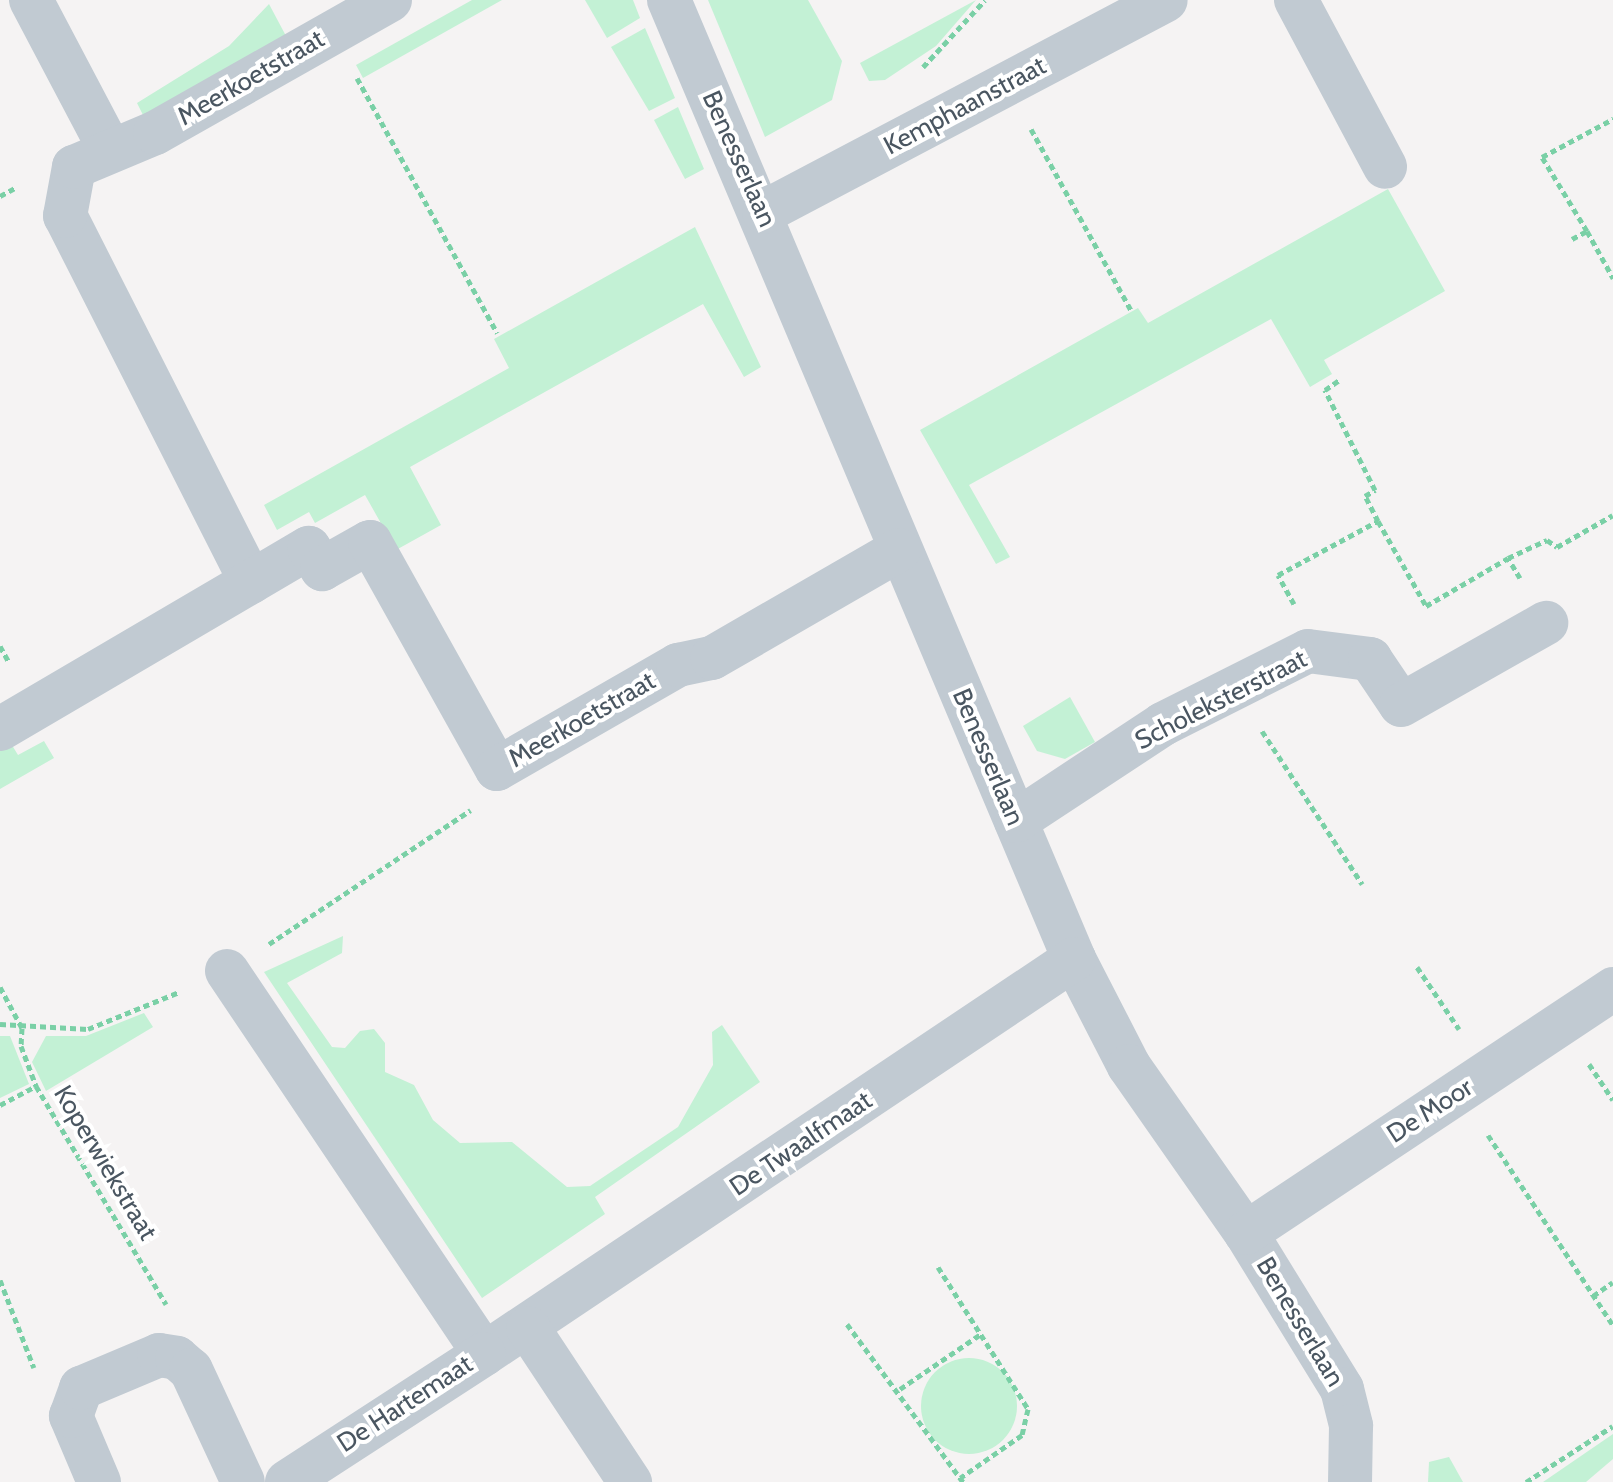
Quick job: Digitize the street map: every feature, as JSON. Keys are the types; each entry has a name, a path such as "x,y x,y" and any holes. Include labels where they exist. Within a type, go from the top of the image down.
{"street":[{"path":"31,0 109,148"},
{"name":"Meerkoetstraat","path":"251,582 65,216 74,167 109,148 155,133 390,0"},
{"name":"Benesserlaan","path":"669,0 764,212 899,550 1074,959 1129,1066 1246,1233 1342,1389 1351,1426 1350,1482"},
{"name":"Kemphaanstraat","path":"764,212 1166,0"},
{"path":"1296,0 1385,167"},
{"name":"Meerkoetstraat","path":"0,729 309,548 322,569 370,542 497,769 678,665 712,658 899,550"},
{"name":"Scholeksterstraat","path":"1016,821 1163,724 1308,651 1370,659 1401,705 1546,623"},
{"name":"De Twaalfmaat","path":"484,1354 528,1328 1074,959"},
{"path":"227,971 484,1354"},
{"name":"De Moor","path":"1246,1233 1613,989"},
{"path":"528,1328 630,1482"},
{"name":"De Hartemaat","path":"287,1482 484,1354"},
{"path":"99,1482 71,1416 81,1388 159,1355 177,1358 191,1370 243,1482"}],"path":[{"name":"Kemphaanstraat","path":"920,70 985,0"},
{"path":"332,32 497,333"},
{"path":"1006,84 1131,310"},
{"path":"1613,119 1542,157 1613,278"},
{"path":"1572,239 1587,231"},
{"path":"1341,379 1325,390 1375,490 1365,496 1426,606 1508,558 1547,540 1557,547 1613,515"},
{"path":"1323,653 1278,575 1378,521"},
{"path":"1508,558 1546,623"},
{"path":"1234,687 1362,884"},
{"path":"1417,967 1474,1082 1593,1296 1613,1325"},
{"name":"Koperwiekstraat","path":"0,987 22,1028 21,1046 36,1086 175,1319 159,1355"},
{"path":"0,1105 36,1086"},
{"path":"900,1389 962,1480 1022,1435 1028,1409 938,1267"},
{"path":"0,1280 39,1380 71,1416"},
{"path":"1593,1296 1613,1282"},
{"path":"847,1324 893,1394 981,1334"},
{"path":"1526,1482 1613,1426"}],"green space":[{"path":"472,0 502,0 363,78 356,65"},
{"path":"585,0 633,0 640,18 607,38"},
{"path":"708,0 808,0 842,61 832,100 765,137"},
{"path":"976,0 936,46 885,80 869,81 860,63"},
{"path":"269,4 286,36 143,115 137,103 229,46"},
{"path":"645,28 675,98 649,111 611,47"},
{"path":"678,107 704,169 685,179 654,120"},
{"path":"1388,189 1445,291 1324,360 1332,374 1310,387 1271,319 969,485 1010,557 996,564 920,430 1138,308 1148,323"},
{"path":"695,227 761,367 744,377 703,304 410,467 441,525 396,550 365,495 315,523 309,512 277,530 264,505 509,368 494,339"},
{"path":"1070,697 1095,742 1065,759 1037,751 1023,726"},
{"path":"44,741 54,758 0,789 0,748 10,742 18,755"},
{"path":"343,936 342,953 287,983 332,1047 345,1048 360,1031 374,1029 385,1043 385,1072 414,1085 433,1120 460,1143 512,1142 567,1187 590,1186 678,1127 713,1065 712,1032 722,1025 760,1082 595,1197 605,1214 482,1298 264,972"},
{"path":"144,1013 153,1027 46,1091 32,1062 46,1036 86,1036"},
{"path":"0,1036 10,1036 29,1084 0,1098"},
{"path":"969,1358 987,1361 1003,1372 1014,1388 1017,1406 1014,1424 1003,1440 987,1451 969,1454 951,1451 935,1440 924,1424 921,1406 924,1388 935,1372 951,1361"},
{"path":"1613,1434 1613,1459 1586,1482 1543,1482"},
{"path":"1449,1457 1463,1482 1428,1482 1429,1462"}]}
